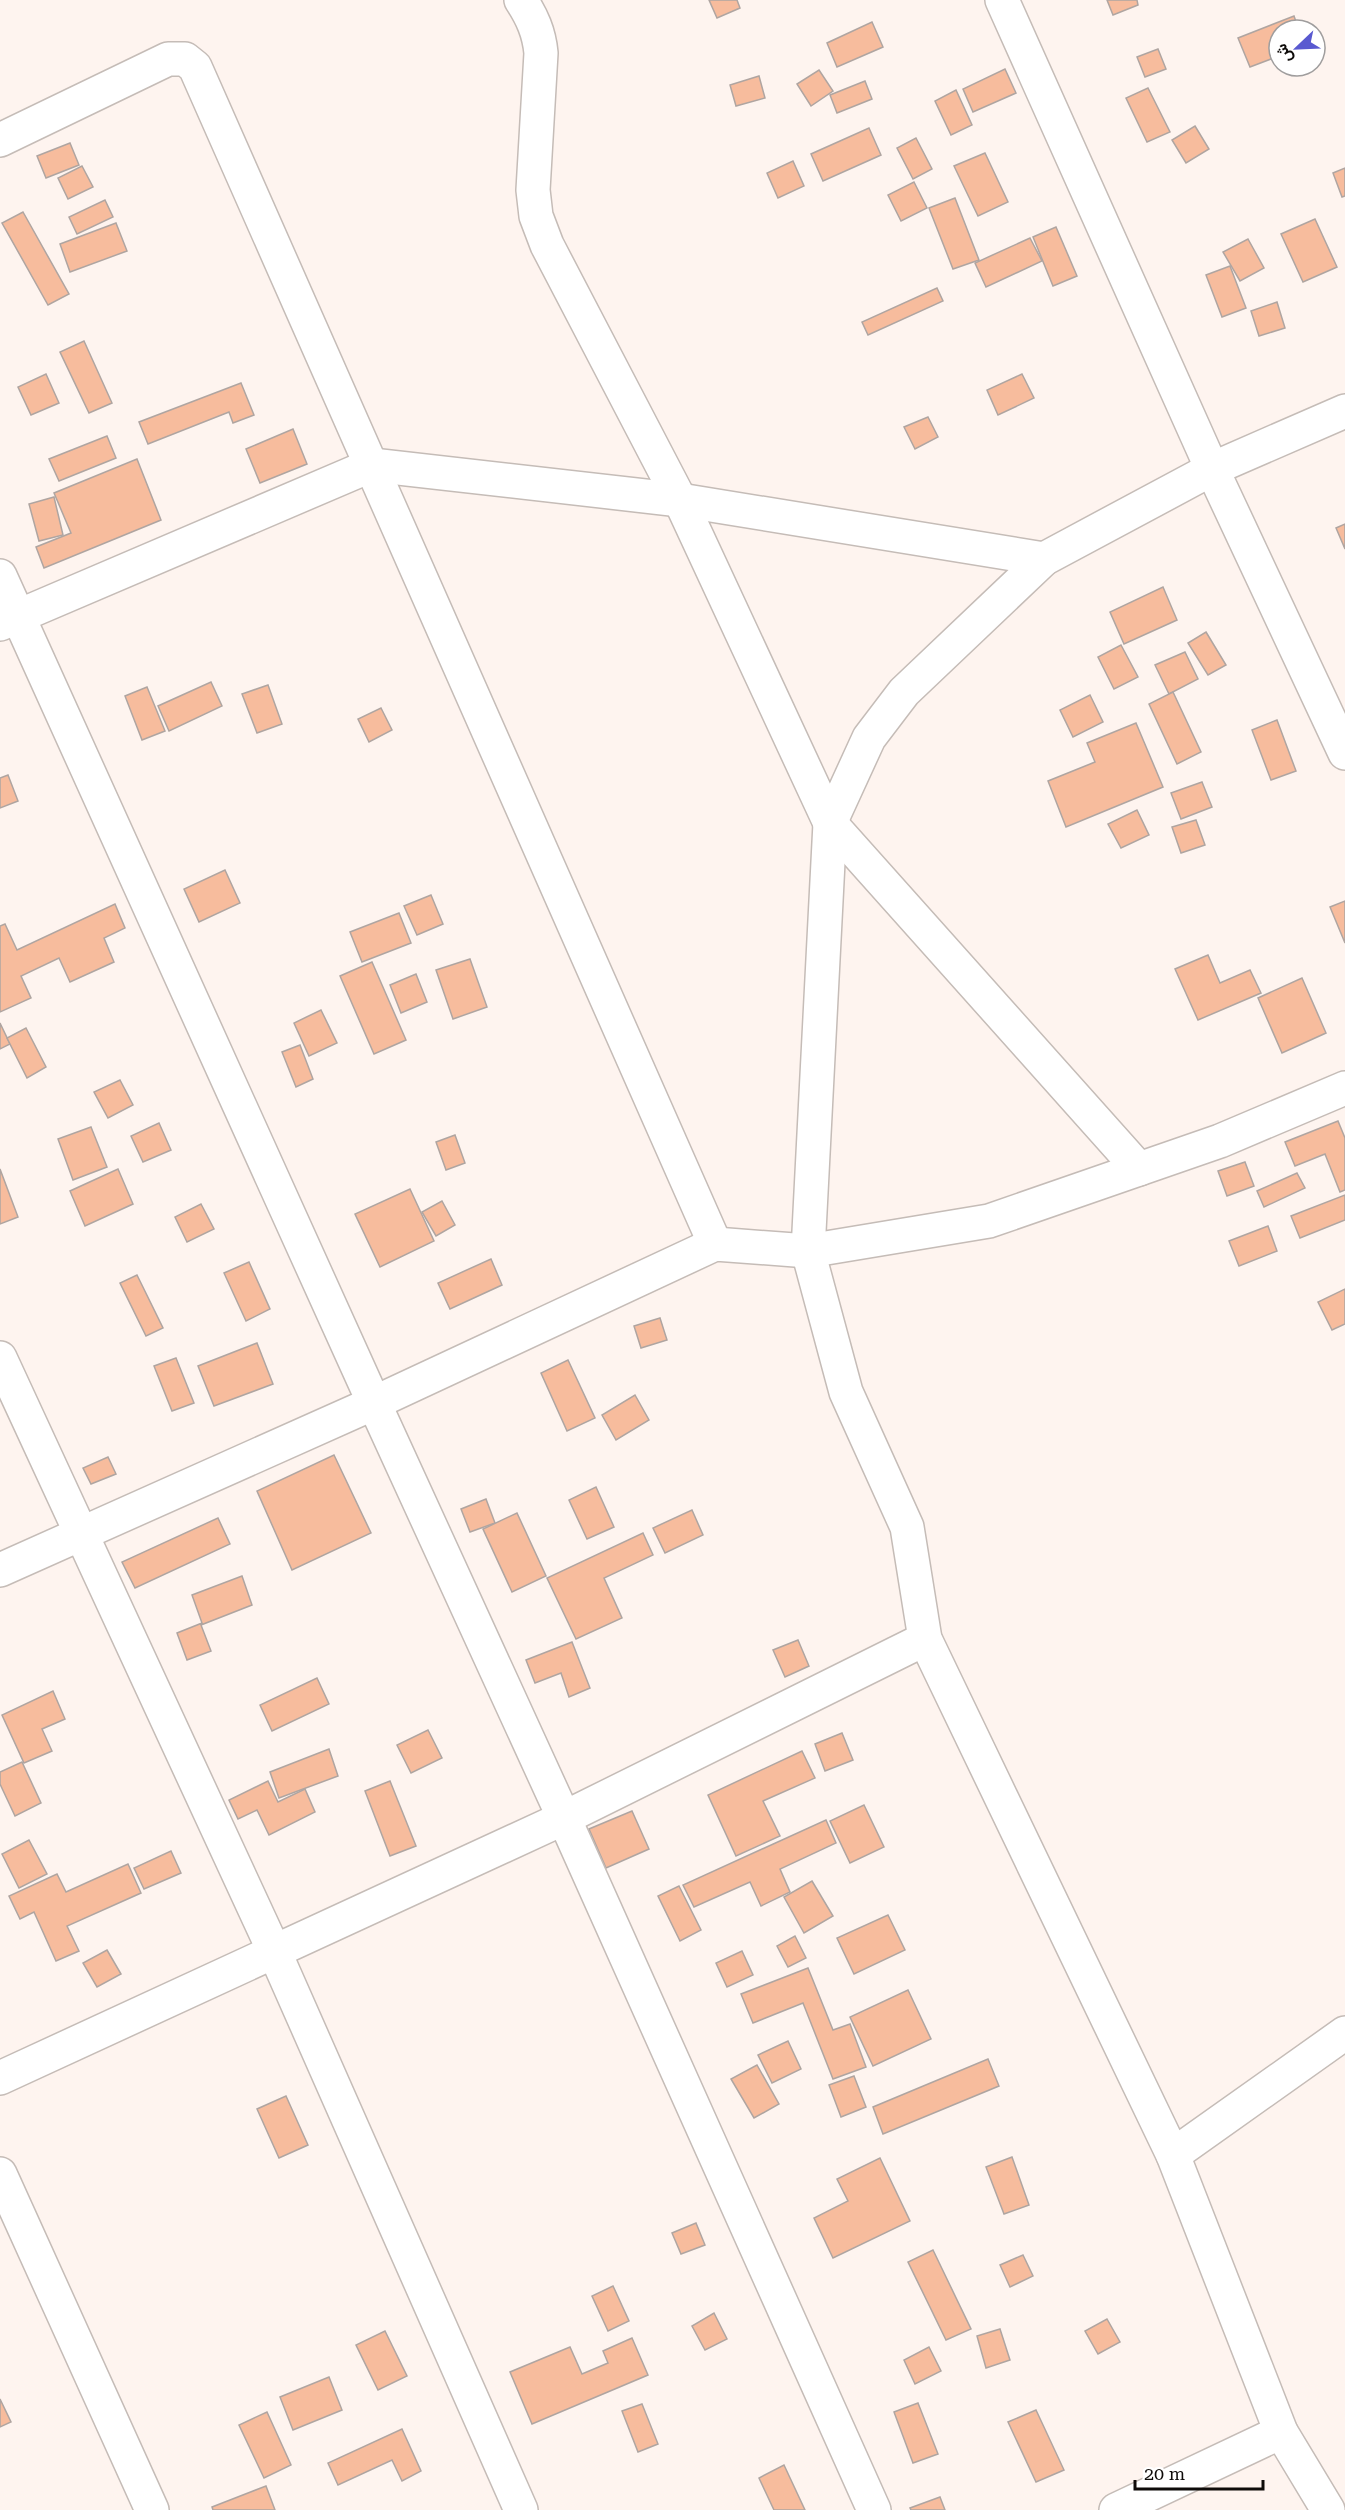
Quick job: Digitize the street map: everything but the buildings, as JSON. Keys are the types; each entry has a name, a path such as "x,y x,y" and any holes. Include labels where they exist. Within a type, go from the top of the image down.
{"street":[{"path":"521,0 539,33 541,53 533,190 536,216 547,245 680,500 830,823 1139,1169"},
{"path":"1002,0 1212,469 1345,753"},
{"path":"0,140 168,59 185,59 195,67 715,1244"},
{"path":"1328,2510 1281,2432 1173,2155 925,1639 908,1527 846,1392 808,1251 830,823 869,738 904,692 1044,559 1212,469 1345,411"},
{"path":"9,620 372,465 680,500 1044,559"},
{"path":"0,576 9,620 374,1403 564,1818 874,2510"},
{"path":"0,1570 374,1403 715,1244 808,1251 989,1221 1220,1141 1345,1088"},
{"path":"0,1358 275,1953 521,2510"},
{"path":"0,2078 564,1818 925,1639"},
{"path":"1173,2155 1345,2033"},
{"path":"0,2174 152,2510"},
{"path":"1116,2510 1281,2432"}]}
